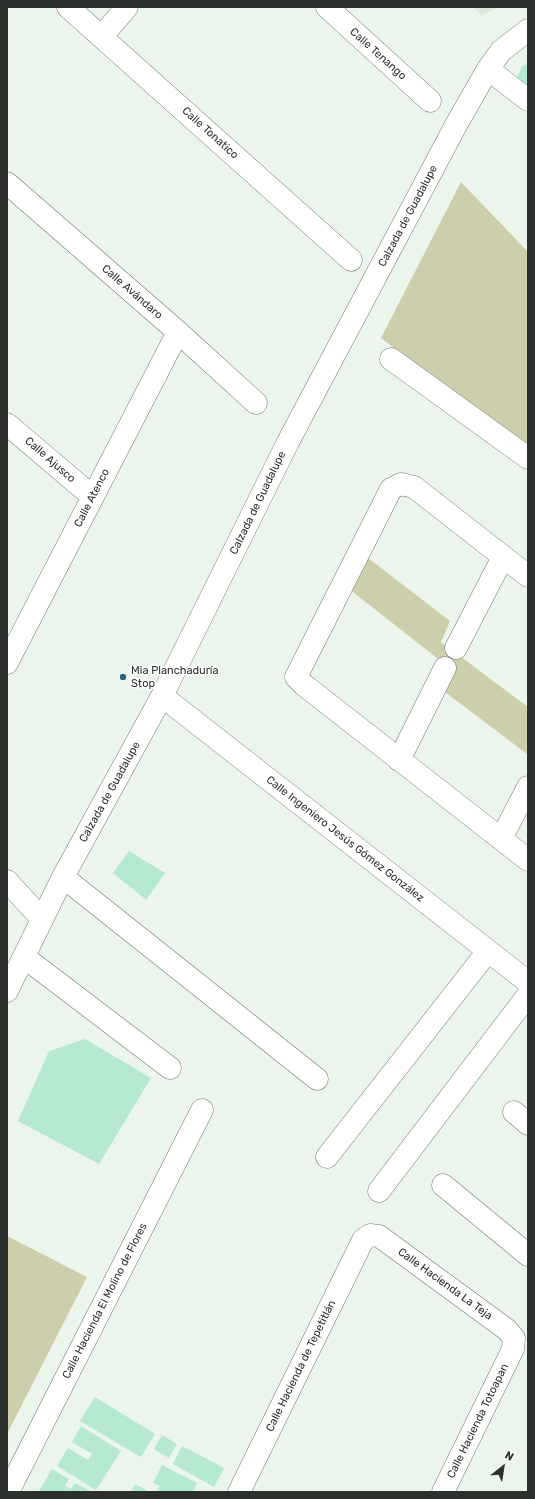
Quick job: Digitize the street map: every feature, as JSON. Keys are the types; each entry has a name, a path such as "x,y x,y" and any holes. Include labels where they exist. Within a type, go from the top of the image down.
{"street":[{"name":"Calle Tonatico","path":"68,7 351,260"},
{"path":"102,36 127,7"},
{"name":"Calle Tenango","path":"327,7 430,101"},
{"name":"Calzada de Guadalupe","path":"7,991 63,877 162,696 288,442 449,138 488,69 501,51 528,30"},
{"path":"488,69 528,100"},
{"name":"Calle Avándaro","path":"7,183 178,332 256,403"},
{"name":"Calle Atenco","path":"7,663 178,332"},
{"path":"391,359 528,458"},
{"name":"Calle Ajusco","path":"7,424 92,497"},
{"path":"528,576 414,487 401,484 391,489 296,677 304,685 399,760 528,860"},
{"path":"456,648 503,558"},
{"path":"399,760 445,668"},
{"name":"Calle Ingeniero Jesús Gómez González","path":"162,696 528,982"},
{"path":"501,839 528,787"},
{"path":"63,877 317,1079"},
{"path":"7,881 42,919"},
{"path":"327,1157 488,951"},
{"path":"24,957 170,1068"},
{"path":"380,1191 528,995"},
{"name":"Calle Hacienda El Molino de Flores","path":"8,1492 202,1110"},
{"path":"443,1185 528,1255"},
{"name":"Calle Hacienda La Teja","path":"363,1240 370,1235 379,1236 506,1329 514,1338 513,1349"},
{"name":"Calle Hacienda de Tepetitlán","path":"239,1492 363,1240"},
{"name":"Calle Hacienda Totoapan","path":"443,1492 513,1349"}],"shaded area":[{"path":"472,7 500,7 482,15"}],"green space":[{"path":"461,182 528,252 528,451 381,338"},
{"path":"364,555 450,621 441,642 528,707 527,754 441,689 451,669 349,589"},
{"path":"7,1236 87,1277 7,1434"}],"building":[{"path":"528,64 528,93 515,83 522,66"},
{"path":"129,851 165,873 146,900 113,873"},
{"path":"85,1039 151,1078 99,1164 18,1121 49,1051"},
{"path":"95,1397 155,1434 141,1457 80,1421"},
{"path":"81,1426 121,1451 96,1490 57,1466 68,1448 88,1460 92,1454 72,1442"},
{"path":"162,1435 177,1444 169,1458 154,1449"},
{"path":"182,1446 224,1468 214,1487 173,1464"},
{"path":"162,1465 197,1483 193,1492 156,1492 160,1486 153,1483"},
{"path":"52,1469 69,1479 65,1486 71,1489 75,1483 92,1492 39,1491"},
{"path":"135,1484 150,1492 131,1492"}],"place":[{"name":"Mia Planchaduría Stop","path":"123,677"}]}
